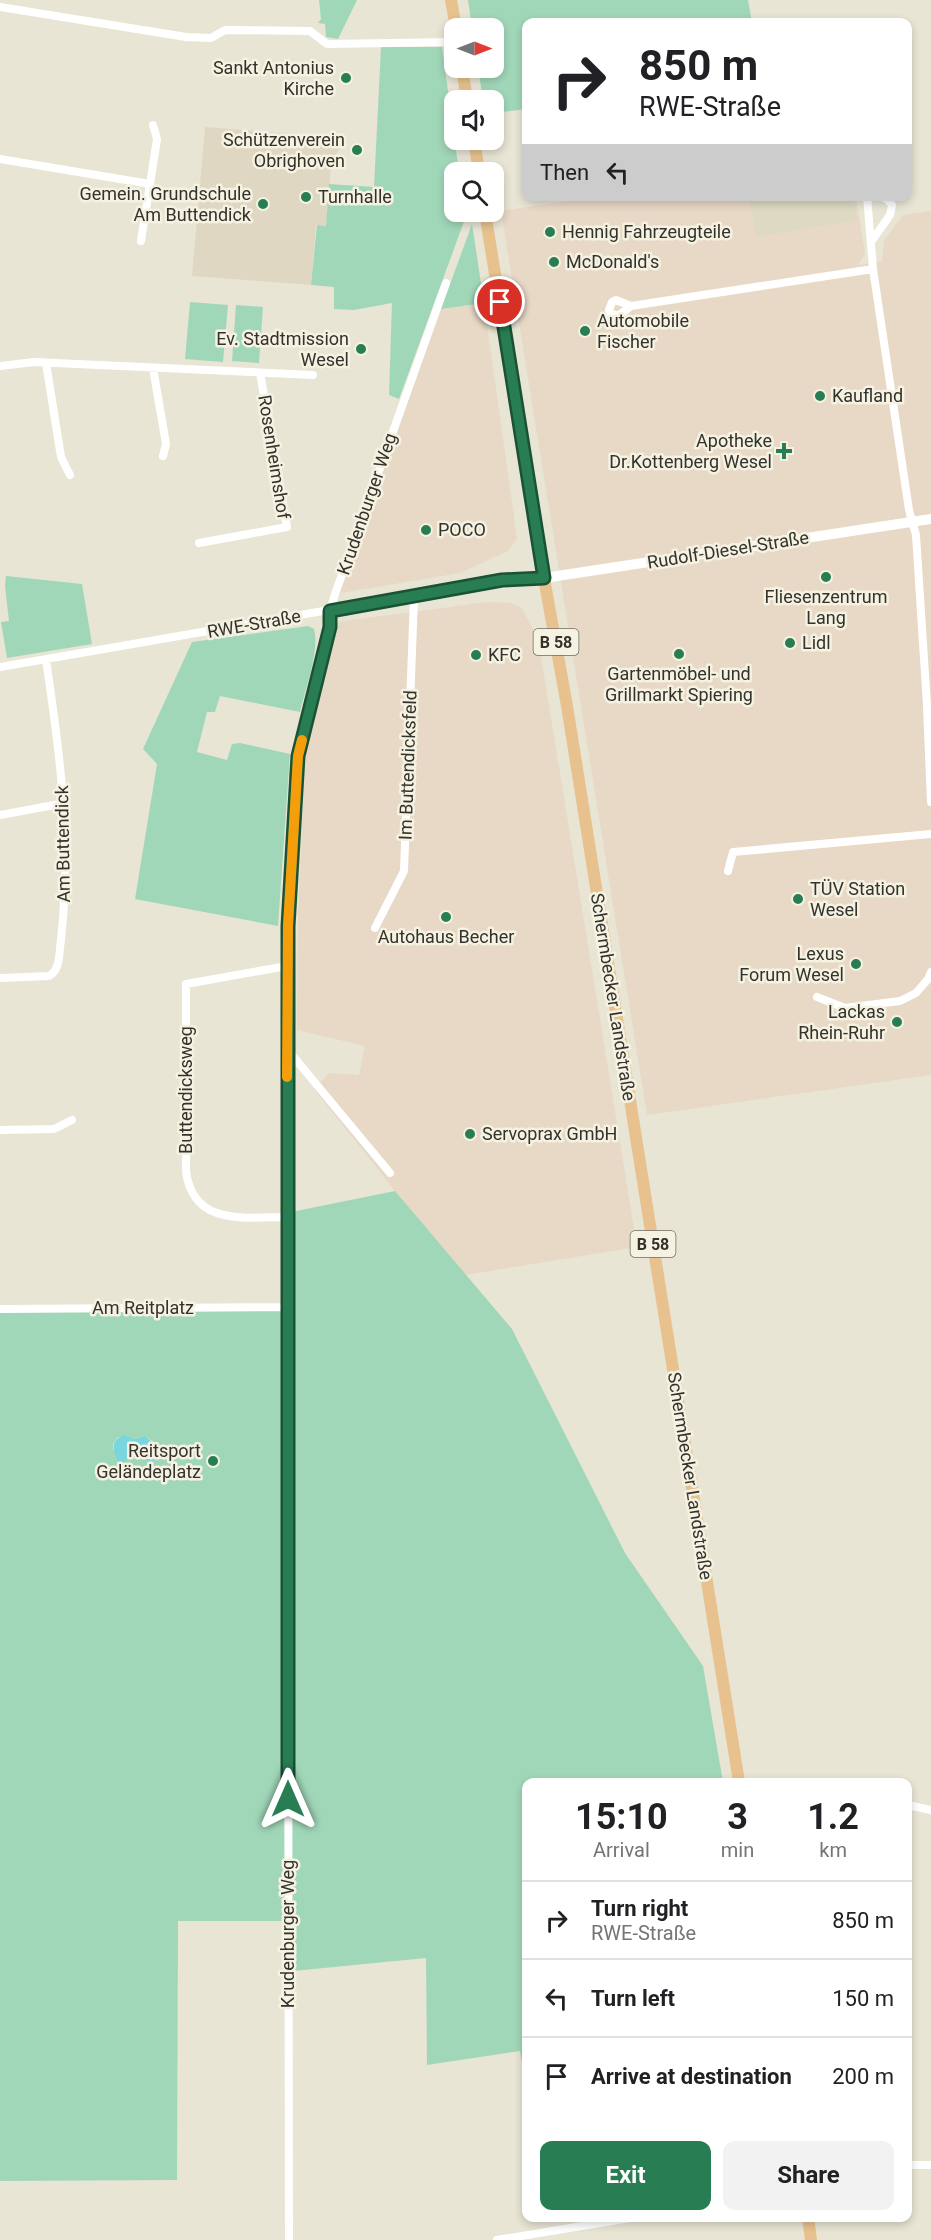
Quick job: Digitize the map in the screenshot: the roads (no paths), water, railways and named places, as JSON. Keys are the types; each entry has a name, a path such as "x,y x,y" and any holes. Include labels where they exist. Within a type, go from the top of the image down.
{"main road":[{"path":"452,0 455,18"},
{"name":"Schermbecker Landstraße","path":"487,222 567,706 738,1778"},
{"path":"809,2222 812,2240"}],"street":[{"path":"0,7 186,37 211,38 225,30 310,30 327,44 444,42"},
{"path":"141,241 157,139 153,125"},
{"path":"0,159 150,184"},
{"path":"867,201 873,269 911,521 916,535 931,802"},
{"path":"871,242 890,215 892,205 889,201"},
{"path":"631,306 873,269"},
{"name":"Krudenburger Weg","path":"289,2240 287,966 298,756 330,627 330,611 446,283"},
{"path":"0,366 34,362 313,375"},
{"path":"46,363 61,457 70,475"},
{"path":"153,368 166,444 162,456"},
{"name":"Rosenheimshof","path":"199,543 287,527 260,373"},
{"name":"Rudolf-Diesel-Straße","path":"544,578 931,519"},
{"name":"RWE-Straße","path":"0,667 502,580 544,578"},
{"name":"Im Buttendicksfeld","path":"375,928 404,871 414,596"},
{"name":"Am Buttendick","path":"0,978 49,976 57,969 66,866 64,803 58,738 46,660"},
{"path":"0,814 64,803"},
{"path":"728,871 733,852 931,834"},
{"name":"Buttendicksweg","path":"287,966 186,984 186,1171 193,1196 206,1209 214,1213 234,1216 287,1217"},
{"path":"817,997 845,1008 900,1001 916,993 931,972"},
{"path":"287,1049 390,1173"},
{"path":"0,1130 54,1129 72,1120"},
{"name":"Am Reitplatz","path":"0,1309 286,1307"},
{"path":"912,1806 931,1810"},
{"path":"912,2165 931,2165"},
{"path":"497,2240 606,2222"}],"water":[{"path":"124,1435 134,1439 145,1436 156,1445 159,1454 151,1463 146,1460 144,1449 137,1448 130,1453 125,1462 119,1463 114,1443"}],"place":[{"name":"Sankt Antonius Kirche","path":"346,78"},
{"name":"Schützenverein Obrighoven","path":"357,150"},
{"name":"Turnhalle","path":"306,197"},
{"name":"Gemein. Grundschule Am Buttendick","path":"263,204"},
{"name":"Hennig Fahrzeugteile","path":"550,232"},
{"name":"McDonald's","path":"554,262"},
{"name":"Automobile Fischer","path":"585,331"},
{"name":"Ev. Stadtmission Wesel","path":"361,349"},
{"name":"Kaufland","path":"820,396"},
{"name":"Apotheke Dr.Kottenberg Wesel","path":"784,451"},
{"name":"POCO","path":"426,530"},
{"name":"Fliesenzentrum Lang","path":"826,577"},
{"name":"Lidl","path":"790,643"},
{"name":"Gartenmöbel- und Grillmarkt Spiering","path":"679,654"},
{"name":"KFC","path":"476,655"},
{"name":"TÜV Station Wesel","path":"798,899"},
{"name":"Autohaus Becher","path":"446,917"},
{"name":"Lexus Forum Wesel","path":"856,964"},
{"name":"Lackas Rhein-Ruhr","path":"897,1022"},
{"name":"Servoprax GmbH","path":"470,1134"},
{"name":"Reitsport Geländeplatz","path":"213,1461"}]}
